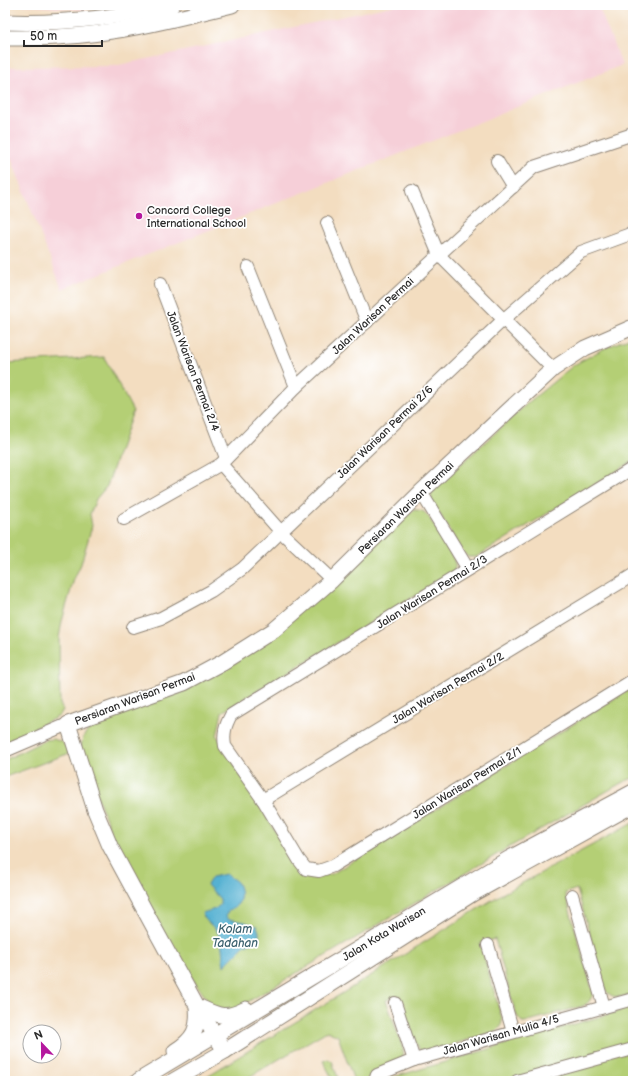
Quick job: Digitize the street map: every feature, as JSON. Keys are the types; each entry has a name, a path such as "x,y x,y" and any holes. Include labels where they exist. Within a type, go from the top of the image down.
{"street":[{"path":"5,22 34,23 88,20 152,10 172,5"},
{"path":"5,38 57,37 100,33 171,20 232,5"},
{"name":"Jalan Warisan Permai","path":"124,519 223,461 296,388 534,167 633,134"},
{"path":"497,160 512,188"},
{"path":"412,191 439,255 553,369"},
{"path":"327,223 367,322"},
{"name":"Jalan Warisan Permai 2/6","path":"133,626 161,618 211,591 242,569 503,320 581,252 633,233"},
{"path":"248,267 296,388"},
{"name":"Jalan Warisan Permai 2/4","path":"160,284 223,461"},
{"name":"Persiaran Warisan Permai","path":"225,1052 197,1006 150,922 110,846 95,810 68,724 184,683 274,630 332,580 421,492 553,369 585,348 633,327"},
{"path":"223,461 281,532 332,580"},
{"name":"Jalan Warisan Permai 2/3","path":"263,800 225,746 225,726 231,716 633,468"},
{"path":"421,492 468,569"},
{"name":"Jalan Warisan Permai 2/2","path":"263,800 633,575"},
{"name":"Jalan Warisan Permai 2/1","path":"263,800 306,869 319,871 333,866 633,680"},
{"path":"5,751 68,724"},
{"name":"Jalan Kota Warisan","path":"138,1081 216,1036 510,858 633,792"},
{"name":"Jalan Kota Warisan","path":"173,1081 225,1052 472,894 633,805"},
{"path":"572,895 604,1007"},
{"path":"488,945 513,1032"},
{"path":"197,1006 223,1017 233,1016 272,995 292,990"},
{"name":"Jalan Warisan Mulia 4/5","path":"374,1081 377,1076 414,1060 633,999"},
{"path":"395,1003 414,1060"},
{"path":"127,1081 186,1044 196,1030 199,1020 197,1006"},
{"path":"517,1081 633,1049"}],"shaded area":[{"path":"21,5 110,5 84,10"},
{"name":"Concord College International School","path":"396,5 598,5 622,65 62,289 5,143 5,67 114,66"}],"green space":[{"path":"633,336 633,461 476,557 468,557 462,551 432,501 431,495 437,486 529,402 574,365 603,349"},
{"path":"104,357 133,411 107,486 96,499 90,514 92,526 81,564 74,579 62,621 59,638 60,704 63,710 59,716 5,743 5,358 7,363"},
{"path":"414,510 421,510 424,512 435,527 455,562 453,573 222,712 217,736 301,873 313,877 332,874 633,687 633,778 623,782 506,849 234,1010 224,1011 212,1005 201,991 166,940 125,869 80,751 83,737 94,723 187,690"},
{"path":"52,739 63,743 70,753 5,777 5,760 45,740"},
{"path":"633,823 633,994 617,997 610,995 605,989 577,889 565,893 593,993 587,1004 522,1022 515,1011 495,939 480,943 502,1019 502,1023 495,1032 426,1052 421,1051 415,1042 399,995 386,1000 403,1049 402,1059 372,1072 366,1081 354,1081 338,1036 327,1031 242,1081 199,1081 500,895"},
{"path":"633,1007 633,1081 385,1081 387,1079"},
{"path":"328,1059 332,1061 339,1081 328,1081 332,1078 323,1061"}],"water":[{"name":"Kolam Tadahan","path":"226,874 237,882 240,893 238,904 226,915 228,919 257,926 259,936 255,941 245,945 224,966 220,937 202,913 215,909 220,905 220,899 207,885 212,877"}],"place":[{"name":"Concord College International School","path":"139,216"}]}
